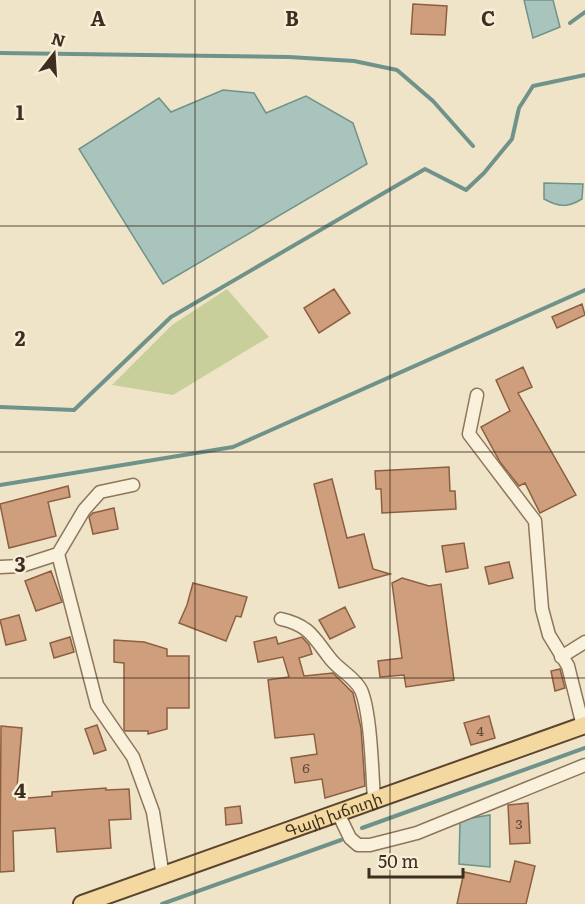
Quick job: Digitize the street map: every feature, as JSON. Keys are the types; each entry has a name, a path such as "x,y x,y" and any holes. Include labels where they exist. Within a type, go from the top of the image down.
{"main road":[{"name":"Գայի խճուղի","path":"82,904 584,726"}],"street":[{"path":"477,395 469,434 536,521 542,609 549,635 568,666 584,726"},
{"path":"0,567 21,566 58,554 84,510 100,492 133,485"},
{"path":"58,554 97,705 133,758 153,812 163,877"},
{"path":"281,620 297,622 311,633 333,663 353,679 360,690 367,720 374,800"},
{"path":"561,657 585,642"},
{"path":"338,813 350,838 358,845 370,845 417,833 585,765"}],"green space":[{"path":"227,289 269,337 173,395 112,385 172,325"}],"water":[{"path":"524,0 553,0 560,27 533,38"},
{"path":"223,90 254,93 266,113 306,96 353,123 367,164 163,284 79,149 159,98 171,112"},
{"path":"544,183 583,184 582,199 567,205 549,202 544,199"},
{"path":"490,815 490,867 459,864 460,820"}],"building":[{"path":"413,4 447,6 445,35 411,34"},
{"path":"334,289 350,313 319,333 304,308"},
{"path":"582,304 585,315 557,328 552,317"},
{"path":"523,367 532,387 518,393 576,495 540,513 525,483 519,486 500,462 481,427 510,411 496,380"},
{"path":"449,467 450,491 455,491 456,509 382,513 381,489 376,489 375,471"},
{"path":"332,479 347,538 364,534 373,569 390,574 339,588 314,484"},
{"path":"68,486 70,497 48,502 56,536 9,548 0,504"},
{"path":"114,508 118,529 93,534 89,517 93,513"},
{"path":"464,543 468,568 446,572 442,546"},
{"path":"509,562 513,578 489,584 485,567"},
{"path":"51,571 62,602 36,611 25,581"},
{"path":"402,578 429,586 441,584 454,680 406,687 404,675 380,677 378,661 402,658 392,583"},
{"path":"193,583 247,597 241,617 236,616 226,641 179,623"},
{"path":"345,607 355,627 330,639 319,620"},
{"path":"19,615 26,640 6,645 0,620"},
{"path":"70,637 74,652 54,658 50,643"},
{"path":"276,637 278,644 302,637 309,645 312,654 299,658 304,676 333,673 353,693 361,728 365,786 325,798 322,779 295,783 291,758 317,754 314,734 275,738 268,680 289,677 283,657 258,662 254,642"},
{"path":"114,640 144,642 167,649 167,656 189,656 189,708 167,708 167,729 148,734 148,731 125,731 124,663 114,662"},
{"path":"560,669 565,688 555,691 551,671"},
{"path":"489,716 495,738 471,745 464,723"},
{"path":"97,725 106,750 94,754 85,729"},
{"path":"1,726 22,728 16,799 52,796 52,792 106,788 106,790 129,789 131,819 109,820 111,848 57,852 55,828 13,831 14,871 0,872"},
{"path":"528,803 530,843 510,844 508,805"},
{"path":"240,806 242,823 226,825 225,808"},
{"path":"515,861 535,866 526,904 457,904 464,872 510,882"}],"waterway":[{"path":"570,23 585,12"},
{"path":"0,53 289,57 354,61 397,70 433,101 473,146"},
{"path":"0,407 74,410 171,317 425,169 466,190 484,173 512,139 519,108 533,86 585,75"},
{"path":"0,485 233,447 585,290"},
{"path":"362,828 585,748"},
{"path":"162,904 341,840"}]}
